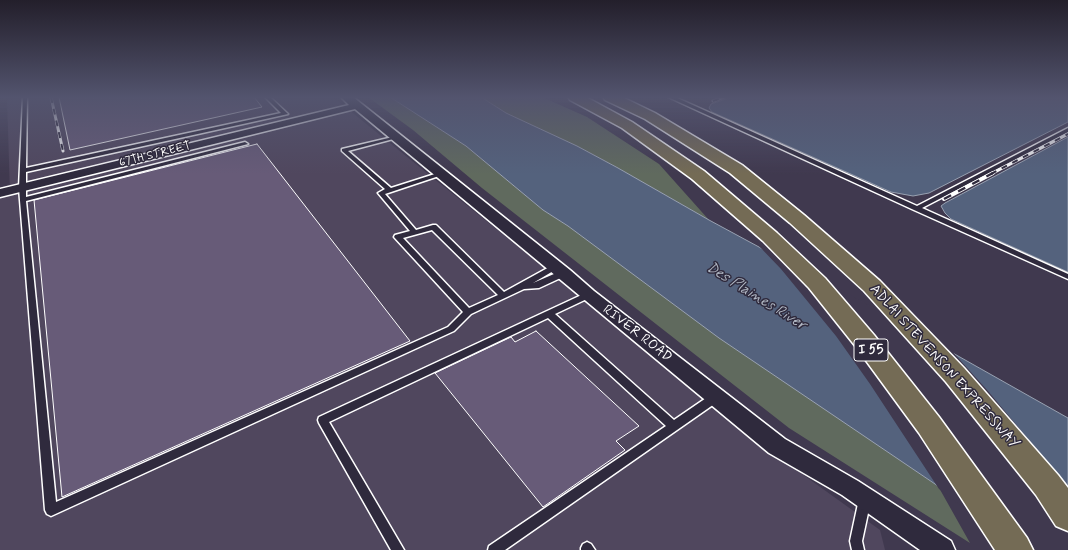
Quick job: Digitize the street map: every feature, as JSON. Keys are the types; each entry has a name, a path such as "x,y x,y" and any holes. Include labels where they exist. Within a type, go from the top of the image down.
{"highway":[{"name":"I 55","path":"623,123 698,175 770,237 817,283 865,341 924,419 1015,550"},
{"name":"ADLAI STEVENSON EXPRESSWAY","path":"661,123 736,169 797,219 872,286 955,376 1047,485 1068,515"}],"street":[{"name":"67TH STREET","path":"0,193 271,123"},
{"name":"RIVER ROAD","path":"377,123 560,270 588,295 777,446 865,498 942,550"}],"lane":[{"path":"24,123 22,188 51,510 451,329 468,312 560,270"},
{"path":"22,171 265,123"},
{"path":"726,123 1068,277"},
{"path":"916,209 1068,130"},
{"path":"390,190 344,150 395,137"},
{"path":"23,200 244,144"},
{"path":"414,232 381,193 440,174"},
{"path":"468,312 398,237 433,227 503,295"},
{"path":"398,550 323,420 588,295"},
{"path":"549,314 674,426"},
{"path":"494,550 716,397"},
{"path":"858,550 856,541 865,498"}],"shaded area":[{"path":"8,123 365,123 777,456 880,530 885,550 0,550 0,196 10,193"}],"green space":[{"path":"403,123 430,123 466,146 543,210 568,226 938,486 970,543 789,428 482,188"},
{"path":"527,123 596,123 659,164 709,220 618,168 577,146"}],"water":[{"name":"Des Plaines River","path":"430,123 527,123 577,146 618,168 709,220 896,321 1068,418 1068,550 938,486 719,338 568,226 543,210 466,146"},
{"path":"736,123 1067,123 929,193 913,196 891,192"},
{"path":"1068,137 1068,272 951,219 945,213 941,206 945,203"}],"pier":[{"path":"757,244 951,350 988,391 1068,487 1068,550 1018,550 939,489 870,384 836,336 781,269"}],"building":[{"path":"64,123 192,123 70,150"},
{"path":"257,144 410,341 62,497 34,200"},
{"path":"536,331 639,426 616,441 625,450 543,507 435,373 511,337 515,342"}],"railway":[{"path":"57,123 63,151"},
{"path":"991,174 1068,134"},
{"path":"944,199 993,173"}]}
